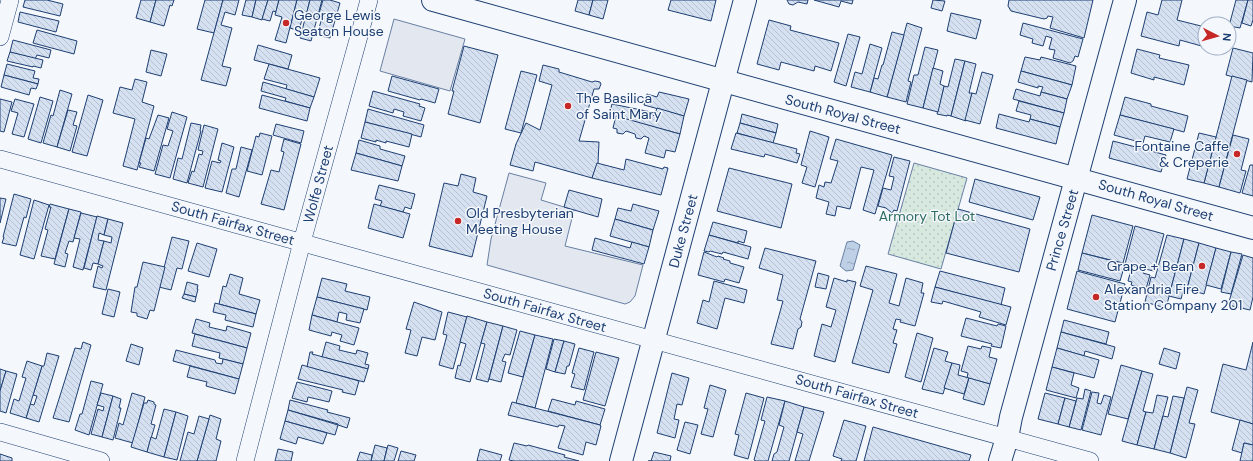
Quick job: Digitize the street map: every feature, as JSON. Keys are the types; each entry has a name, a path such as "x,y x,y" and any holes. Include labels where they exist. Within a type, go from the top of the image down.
{"main road":[{"name":"South Royal Street","path":"433,0 1253,228"},
{"name":"Duke Street","path":"621,461 745,0"},
{"name":"Prince Street","path":"1000,461 1125,0"}],"street":[{"path":"0,37 10,0"},
{"name":"Wolfe Street","path":"245,461 302,242 369,0"},
{"name":"South Fairfax Street","path":"0,158 1090,461"},
{"path":"0,432 101,461"}],"green space":[{"name":"Armory Tot Lot","path":"914,163 967,178 941,269 888,254"}],"shaded area":[{"path":"394,19 465,39 450,91 380,71"},
{"path":"509,173 546,183 541,200 574,210 565,246 643,265 635,296 630,302 625,304 487,265 491,239"}],"water":[{"path":"853,241 860,245 853,270 846,271 840,266 847,242"}],"building":[{"path":"25,0 47,0 63,4 60,16 23,7"},
{"path":"141,0 156,0 150,22 136,18"},
{"path":"156,0 174,0 172,6 170,5 164,26 150,22"},
{"path":"205,0 223,0 214,33 197,29"},
{"path":"223,0 239,0 235,15 225,12 221,25 232,28 222,66 231,68 226,86 201,80"},
{"path":"246,0 256,0 252,17 242,15"},
{"path":"256,0 268,0 262,20 252,17"},
{"path":"268,0 279,0 276,12 273,11 270,21 262,19"},
{"name":"George Lewis Seaton House","path":"279,0 297,0 286,43 275,40 282,17 275,15"},
{"path":"297,0 310,0 305,20 302,19 299,31 290,28"},
{"path":"310,0 322,0 311,41 300,38"},
{"path":"323,0 330,0 340,3 330,38 317,35 322,18 318,17"},
{"path":"578,0 593,0 589,15 575,11"},
{"path":"593,0 608,0 603,19 589,15"},
{"path":"671,0 716,0 711,21 668,10"},
{"path":"787,0 808,0 807,4 798,2 793,5 789,4"},
{"path":"814,0 853,0 852,4 841,1 839,7"},
{"path":"933,0 945,1 942,11 931,8"},
{"path":"1009,0 1093,0 1084,38 1050,28 1053,17 1048,16 1044,19 1011,11 1008,6"},
{"path":"1162,0 1182,0 1177,20 1197,25 1197,45 1180,40 1179,46 1141,36 1147,12 1158,15"},
{"path":"1236,0 1248,0 1240,28 1237,27 1237,16 1232,16"},
{"path":"1248,0 1253,0 1253,20 1251,26 1242,23"},
{"path":"20,12 59,21 56,32 18,22"},
{"path":"951,13 981,20 976,39 947,31"},
{"path":"769,20 791,26 790,30 839,43 831,71 815,66 814,71 781,62 779,70 757,64"},
{"path":"907,23 922,28 908,81 911,82 906,102 887,97"},
{"path":"1023,23 1083,39 1078,57 1075,56 1073,61 1070,63 1053,58 1055,50 1049,49 1052,38 1046,36 1043,46 1032,43 1033,39 1020,35"},
{"path":"37,30 77,41 74,54 33,43"},
{"path":"892,32 904,35 887,97 870,92 874,78 878,79"},
{"path":"848,34 860,37 846,86 834,82"},
{"path":"13,40 51,50 49,58 37,55 35,59 10,52"},
{"path":"870,44 882,48 870,92 851,87 855,72 862,74"},
{"path":"258,45 292,55 288,69 254,60"},
{"path":"464,46 498,55 480,123 448,114 454,91 452,91"},
{"path":"925,47 938,50 923,108 907,104 914,75 918,75"},
{"path":"1137,49 1160,55 1159,58 1189,65 1184,85 1154,77 1154,80 1131,73"},
{"path":"1237,49 1253,53 1252,82 1226,75 1231,56 1237,56"},
{"path":"151,50 167,54 161,76 146,72"},
{"path":"10,52 43,60 41,68 7,61"},
{"path":"1025,57 1040,60 1041,57 1076,66 1072,85 1021,71"},
{"path":"955,59 965,61 951,116 937,114 944,86 948,87"},
{"path":"965,61 976,64 969,93 972,93 966,121 951,116"},
{"path":"7,64 35,71 33,78 39,79 38,84 4,75"},
{"path":"269,64 320,78 314,97 286,89 287,85 264,79"},
{"name":"The Basilica of Saint Mary","path":"543,65 559,69 559,72 592,82 600,82 601,84 599,89 594,89 579,141 599,142 598,163 592,178 535,162 533,171 510,165 516,144 526,123 540,130 552,85 539,81"},
{"path":"933,68 943,71 940,84 944,86 938,112 923,108"},
{"path":"521,71 537,75 521,133 505,129"},
{"path":"1021,71 1072,85 1067,99 1041,92 1043,87 1038,86 1038,88 1018,82"},
{"path":"982,72 993,75 980,124 965,120 972,93 976,94"},
{"path":"4,75 38,84 36,89 31,88 29,95 1,87"},
{"path":"392,76 439,89 435,103 388,91"},
{"path":"1232,76 1247,80 1219,187 1204,183"},
{"path":"135,79 147,82 142,102 154,106 137,170 123,166 135,119 113,113 120,87 132,90"},
{"path":"263,82 314,97 310,108 285,101 286,98 261,91"},
{"path":"1016,89 1040,96 1041,92 1067,99 1064,113 1013,99"},
{"path":"60,90 72,94 57,147 43,143 51,115 53,116"},
{"path":"373,91 420,104 419,106 425,108 421,121 403,116 404,112 394,109 393,113 369,106"},
{"path":"659,92 689,99 684,116 644,105 647,94 657,97"},
{"path":"88,95 103,100 87,156 72,152"},
{"path":"262,95 310,108 307,121 259,108"},
{"path":"40,97 53,101 41,143 28,139"},
{"path":"1125,97 1188,116 1184,132 1120,115"},
{"path":"0,99 12,102 4,132 0,131"},
{"path":"15,99 34,104 24,137 12,134 18,113 11,111"},
{"path":"1019,101 1064,113 1060,127 1030,119 1031,115 1016,111"},
{"path":"612,104 651,112 654,116 657,108 684,116 680,134 609,115"},
{"path":"368,109 424,125 421,137 365,122"},
{"path":"68,110 77,112 73,125 77,126 70,151 57,147"},
{"path":"172,112 187,117 170,178 155,174 163,145 168,146 173,131 167,129"},
{"path":"742,114 778,124 776,133 740,123"},
{"path":"999,114 1029,122 1030,119 1060,127 1056,144 996,128"},
{"path":"158,115 169,118 154,171 139,167 141,163 139,163 146,138 149,139"},
{"path":"1120,115 1174,129 1170,142 1145,136 1143,143 1114,135"},
{"path":"616,116 680,134 675,152 666,150 664,158 645,153 649,138 644,136 641,139 636,138 635,134 626,131 623,134 617,133 617,129 613,128"},
{"path":"365,122 412,134 409,147 386,141 386,143 376,140 376,142 361,138"},
{"path":"191,123 201,125 201,131 187,183 173,179 178,158 182,159"},
{"path":"740,123 776,133 773,143 737,133"},
{"path":"276,124 304,131 301,143 273,135"},
{"path":"204,125 218,129 203,187 188,183 192,171 194,172 199,154 202,155 203,151 198,150"},
{"path":"810,131 829,137 815,187 802,183 807,167 801,165"},
{"path":"260,133 272,136 262,175 247,171 256,136 259,137"},
{"path":"736,133 797,149 796,153 800,154 797,163 765,154 764,157 731,149"},
{"path":"1199,133 1216,137 1204,183 1187,179"},
{"name":"Fontaine Caffe & Creperie","path":"1233,135 1249,139 1241,170 1246,171 1240,193 1219,187"},
{"path":"284,139 301,144 284,210 261,204 271,170 279,172 284,152 281,151"},
{"path":"836,139 892,155 875,214 863,210 874,170 861,167 850,209 837,206 835,216 826,214 829,202 816,198 819,185 824,187 825,182 831,183 838,161 830,159"},
{"path":"359,140 380,146 380,149 405,156 402,166 356,153"},
{"path":"1113,141 1166,155 1161,172 1109,158"},
{"path":"222,143 234,147 222,192 205,188 212,161 220,163 221,161 218,160"},
{"path":"241,147 252,150 239,197 226,193 232,169 236,169"},
{"path":"356,153 402,166 398,181 351,170"},
{"path":"894,157 910,161 897,211 894,210 892,213 886,208 878,206 883,188 891,190 894,177 889,176"},
{"path":"626,159 663,169 664,167 668,168 661,195 592,178 597,163 624,170"},
{"path":"1250,165 1253,165 1253,196 1242,193"},
{"path":"729,168 792,184 781,228 717,211"},
{"name":"Old Presbyterian Meeting House","path":"461,174 476,178 473,192 487,196 472,257 429,246 444,183 458,186"},
{"path":"975,179 1040,197 1033,220 969,202"},
{"path":"379,185 415,194 411,209 405,207 403,212 380,206 382,201 375,199"},
{"path":"569,190 602,199 598,217 564,207"},
{"path":"14,194 31,199 16,246 2,243"},
{"path":"0,198 6,199 0,223"},
{"path":"34,200 49,205 34,259 20,255"},
{"path":"50,204 69,209 55,259 41,256 48,230 45,229 51,207 49,207"},
{"path":"374,204 410,214 403,238 368,228"},
{"path":"633,204 659,211 653,230 615,219 618,208 631,211"},
{"path":"69,209 81,212 73,242 69,241 65,253 68,254 65,267 54,264"},
{"path":"958,209 1030,229 1019,272 946,253"},
{"path":"81,213 97,217 83,270 73,267 80,239 74,238"},
{"path":"1092,215 1133,226 1123,263 1082,253"},
{"path":"97,216 108,219 104,235 99,233 98,240 104,241 98,264 93,263 91,270 84,268"},
{"path":"108,219 123,223 106,290 93,287 98,266 102,268 103,266 98,264 104,241 111,243 112,237 104,235"},
{"path":"615,219 653,230 649,247 610,236"},
{"path":"713,222 747,231 744,243 738,241 738,243 709,235"},
{"path":"1135,226 1164,234 1154,271 1145,269 1143,273 1150,275 1146,289 1131,285 1132,282 1128,281 1131,270 1136,271 1137,267 1125,264"},
{"path":"709,235 751,247 748,259 723,252 722,254 704,251"},
{"path":"1167,235 1184,239 1166,308 1145,302 1151,277 1155,278"},
{"path":"172,237 189,241 182,269 177,268 171,290 159,287"},
{"path":"595,238 630,248 632,242 649,247 644,264 592,250"},
{"path":"1184,239 1199,243 1187,289 1184,288 1181,299 1169,296"},
{"path":"197,243 217,249 209,277 188,271"},
{"name":"Grape + Bean","path":"1199,243 1216,248 1204,294 1187,289"},
{"path":"765,248 816,261 800,319 802,322 801,327 798,329 793,349 771,344 783,301 777,300 783,275 759,268"},
{"path":"1216,248 1231,252 1221,289 1206,285"},
{"path":"704,252 724,258 723,259 730,261 730,263 744,267 739,283 725,279 724,282 698,275"},
{"path":"1231,252 1242,254 1231,294 1221,292"},
{"path":"1082,253 1125,264 1120,281 1078,270"},
{"path":"1243,255 1253,258 1253,297 1250,310 1228,305"},
{"path":"143,262 165,267 154,311 150,310 147,319 137,316 137,313 131,312 135,287 137,287"},
{"path":"866,266 897,274 889,303 899,306 906,278 923,283 921,293 924,293 915,326 900,322 901,320 896,319 893,329 897,330 893,343 897,344 889,373 852,363 873,290 860,286"},
{"path":"940,271 1005,288 1001,305 935,287"},
{"name":"Alexandria Fire Station Company 201","path":"1077,271 1125,284 1115,322 1067,309"},
{"path":"818,273 829,276 826,289 815,287"},
{"path":"230,274 243,278 239,294 260,300 256,314 219,304 223,286 226,287"},
{"path":"322,278 347,284 345,291 370,297 367,310 317,297"},
{"path":"834,278 847,282 847,280 856,282 835,362 814,356 822,324 831,327 836,310 826,307"},
{"path":"714,281 747,290 744,303 725,298 717,329 697,323 703,300 709,302"},
{"path":"187,282 198,285 196,297 184,294"},
{"path":"935,287 1011,307 1006,325 979,317 981,312 943,301 942,304 931,302"},
{"path":"108,289 120,292 114,317 102,314"},
{"path":"184,294 196,297 195,302 182,298"},
{"path":"317,297 364,309 360,323 346,320 347,314 339,312 337,322 312,315"},
{"path":"414,302 442,312 435,340 422,337 417,356 405,353 411,330 406,329"},
{"path":"215,303 256,314 253,327 225,320 226,315 213,312"},
{"path":"448,312 467,317 453,369 439,365 447,335 443,334"},
{"path":"312,315 359,328 354,345 340,341 342,335 332,332 331,336 309,330"},
{"path":"467,316 487,322 470,382 455,378 466,344 460,342"},
{"path":"966,318 997,326 998,324 1006,326 1001,348 991,346 992,344 961,336"},
{"path":"196,319 210,323 209,327 226,331 227,326 251,333 247,348 192,333"},
{"path":"1064,320 1109,332 1106,344 1061,332"},
{"path":"487,322 503,326 488,382 476,379 485,344 481,343"},
{"path":"503,326 517,330 510,355 505,354 502,361 506,362 501,382 489,379"},
{"path":"520,331 535,335 523,377 508,373"},
{"path":"1061,332 1115,347 1112,359 1085,351 1084,356 1057,348"},
{"path":"917,333 933,338 921,382 905,377"},
{"path":"195,334 247,348 243,364 219,358 220,353 192,346"},
{"path":"535,335 553,339 535,408 516,403"},
{"path":"554,339 564,341 555,372 546,369"},
{"path":"564,341 575,344 569,366 567,366 565,374 555,372"},
{"path":"83,342 91,345 69,422 53,418 75,348 81,349"},
{"path":"326,342 340,346 339,350 356,354 357,350 368,353 365,364 369,365 368,369 322,357"},
{"path":"1253,342 1253,424 1211,412 1223,364 1246,370"},
{"path":"131,344 143,348 139,365 126,361"},
{"path":"968,346 981,349 982,346 991,348 989,357 997,359 990,384 967,378 968,373 961,371"},
{"path":"579,348 594,352 584,390 571,387 575,374 572,373"},
{"path":"934,348 948,352 945,361 952,363 943,394 922,389"},
{"path":"1057,348 1099,360 1094,378 1052,367"},
{"path":"1164,348 1180,353 1176,369 1159,364"},
{"path":"176,350 215,360 216,363 222,364 223,359 243,364 239,379 173,361"},
{"path":"310,352 313,352 312,354 368,369 364,382 307,367"},
{"path":"596,352 619,358 605,406 583,400"},
{"path":"47,353 59,356 39,422 26,418 30,404 34,405 37,396 33,395 42,366 44,366"},
{"path":"27,361 42,366 26,418 10,413 14,399 19,401 26,378 22,377"},
{"path":"952,363 960,365 958,375 969,378 964,394 944,388"},
{"path":"302,365 359,381 355,395 342,392 343,390 298,379"},
{"path":"1121,365 1142,371 1128,419 1108,414"},
{"path":"190,366 239,379 235,394 206,386 207,382 187,377"},
{"path":"1052,367 1074,373 1071,385 1079,388 1076,398 1046,390"},
{"path":"0,369 6,371 0,391"},
{"path":"6,371 17,374 6,413 0,411 0,391"},
{"path":"1142,371 1153,374 1143,411 1146,412 1137,445 1122,441"},
{"path":"672,373 689,378 682,405 677,404 674,419 679,420 675,438 657,433"},
{"path":"969,378 990,384 984,405 963,399"},
{"path":"91,381 103,384 89,435 75,430 80,414 82,414"},
{"path":"297,382 332,391 329,402 308,397 307,402 292,398"},
{"path":"710,385 726,390 713,437 701,434 708,409 704,408"},
{"path":"1187,387 1198,390 1189,423 1195,424 1186,458 1170,453"},
{"path":"1085,389 1091,391 1081,430 1069,427 1077,398 1083,399"},
{"path":"1092,392 1099,393 1097,403 1101,404 1104,395 1111,397 1101,435 1082,430"},
{"path":"101,393 113,396 102,437 91,434 98,409 103,411 104,407 97,405"},
{"path":"132,393 145,397 133,443 115,438 119,423 123,425"},
{"path":"746,393 764,398 748,459 734,455 739,435 735,434"},
{"path":"1045,393 1065,398 1058,424 1038,419"},
{"path":"1157,395 1168,397 1154,449 1137,445 1146,412 1153,413"},
{"path":"113,396 121,399 119,408 121,408 113,440 102,437"},
{"path":"1173,396 1184,398 1170,453 1154,449 1163,416 1168,417"},
{"path":"767,397 785,401 768,461 756,461 754,460 765,421 761,420"},
{"path":"1065,398 1076,401 1069,427 1058,424"},
{"path":"552,399 575,405 576,401 605,409 600,425 548,411"},
{"path":"148,400 154,402 156,405 151,424 155,425 147,452 131,447 144,403 147,403"},
{"path":"290,400 328,410 327,412 350,418 347,428 288,410"},
{"path":"785,401 804,407 789,461 772,461 774,454 777,452 784,427 779,425"},
{"path":"512,402 600,425 596,445 586,442 583,455 558,448 565,426 559,425 558,427 508,415"},
{"path":"804,407 824,412 809,461 795,461 803,434 797,432"},
{"path":"164,409 176,412 164,457 147,452 151,437 156,439"},
{"path":"288,410 338,425 335,435 285,421"},
{"path":"176,412 188,416 177,460 164,457"},
{"path":"210,415 221,419 216,439 221,441 216,461 197,461"},
{"path":"199,416 209,419 197,461 180,461 188,432 194,434"},
{"path":"844,420 866,426 856,461 841,461 842,459 833,456"},
{"path":"1240,420 1253,424 1253,445 1244,443 1242,453 1232,450"},
{"path":"285,421 327,433 323,444 298,437 296,444 280,439"},
{"path":"685,422 698,425 690,454 677,450"},
{"path":"873,427 971,455 969,461 864,461"},
{"path":"514,443 528,445 565,455 564,457 579,461 509,460"},
{"path":"1244,443 1253,445 1253,461 1240,461"},
{"path":"375,445 387,448 384,461 371,461"},
{"path":"388,445 398,448 394,461 384,461"},
{"path":"278,449 293,452 291,461 275,461"},
{"path":"480,449 502,455 500,461 477,461"},
{"path":"401,451 416,455 414,461 398,461"},
{"path":"360,452 372,455 371,461 357,461"},
{"path":"654,452 671,456 670,461 651,461"},
{"path":"0,454 12,458 12,461 0,461"}],"place":[{"name":"George Lewis Seaton House","path":"286,23"},
{"name":"The Basilica of Saint Mary","path":"568,106"},
{"name":"Fontaine Caffe & Creperie","path":"1237,154"},
{"name":"Old Presbyterian Meeting House","path":"458,221"},
{"name":"Grape + Bean","path":"1202,266"},
{"name":"Alexandria Fire Station Company 201","path":"1096,297"}]}
